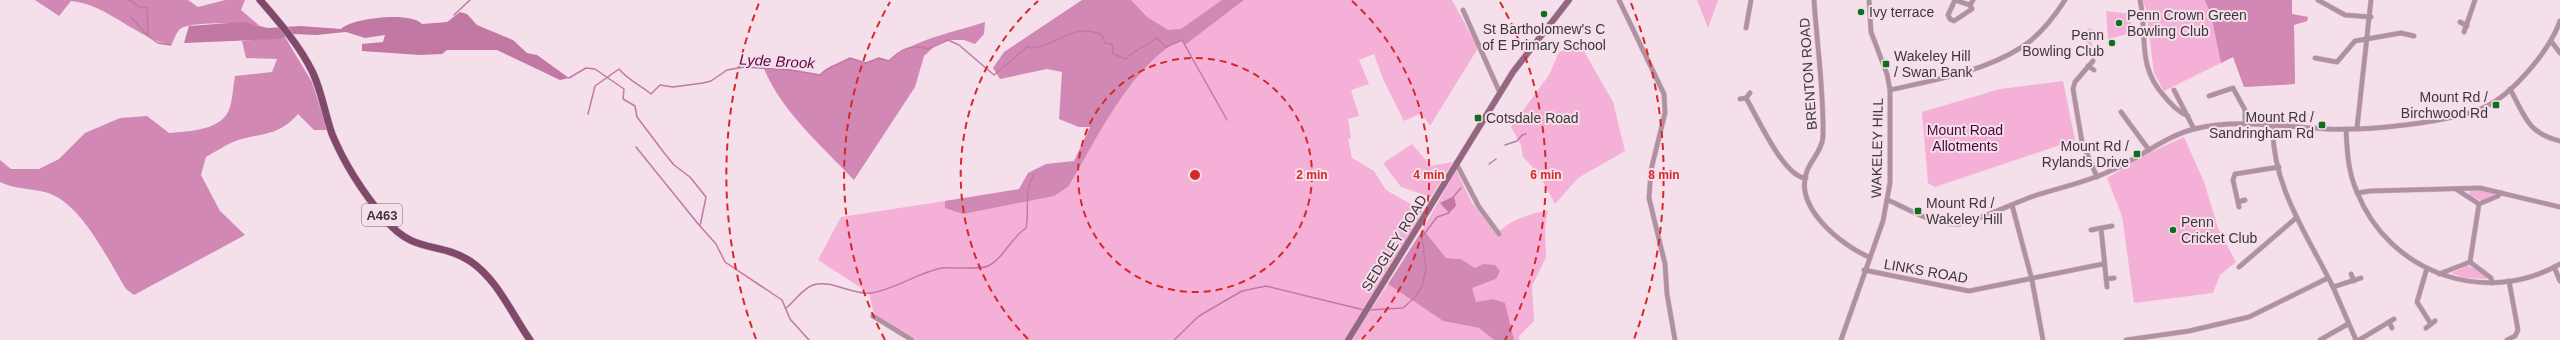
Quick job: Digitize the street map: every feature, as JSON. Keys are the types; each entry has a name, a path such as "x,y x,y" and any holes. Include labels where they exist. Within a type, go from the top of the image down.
{"main road":[{"name":"A463","path":"260,0 291,37 314,74 336,143 372,202 386,220 399,234 412,242 468,260 483,271 498,290 530,340"}],"street":[{"name":"SEDGLEY ROAD","path":"1348,340 1500,93 1531,47 1569,0"},
{"path":"1619,0 1664,94 1665,113 1651,170 1649,198 1665,264 1667,294 1675,340"},
{"path":"1746,28 1751,0"},
{"name":"BRENTON ROAD","path":"1814,0 1824,138 1806,178 1808,201 1818,217 1841,241 1855,251 1869,256"},
{"name":"WAKELEY HILL","path":"1841,340 1864,270 1883,221 1888,200 1890,90 1870,26 1869,0"},
{"path":"1970,5 1955,0 1948,15 1950,19 1954,20 1968,13 1972,9 1970,5 1973,0"},
{"path":"1890,90 1973,70 2022,47 2044,26 2065,0"},
{"path":"2140,0 2142,37 2148,72 2158,89 2173,106 2179,112 2188,116"},
{"path":"2318,0 2345,15 2371,17"},
{"path":"2357,128 2372,0"},
{"path":"2464,32 2476,0"},
{"path":"1463,10 1500,93"},
{"path":"1888,200 1932,220 1949,224 1971,221 2067,185 2097,177 2170,138 2194,129 2212,125 2245,124 2346,129 2431,121 2462,115 2490,105 2510,89 2551,42 2560,20"},
{"path":"2460,22 2467,26"},
{"path":"2315,58 2337,62 2340,61 2348,46 2355,41 2400,33 2414,36"},
{"path":"2551,42 2560,53"},
{"path":"2093,61 2075,82 2073,89 2082,142 2097,177"},
{"path":"2088,66 2094,70"},
{"path":"2209,96 2233,88 2245,110 2245,124"},
{"path":"2510,89 2530,127 2540,135 2560,141"},
{"path":"2174,90 2181,101 2194,129"},
{"path":"1740,99 1746,98 1750,93"},
{"path":"1746,98 1785,166 1801,178 1806,178"},
{"path":"2173,106 2181,101"},
{"path":"2120,112 2149,150"},
{"path":"2273,125 2279,167 2296,218 2333,287 2356,340"},
{"path":"2346,129 2348,159 2357,193 2364,208 2387,238 2427,268 2439,274 2465,282 2492,283 2535,275 2560,264"},
{"path":"1456,163 1479,207 1499,234"},
{"path":"2245,200 2239,204 2233,180 2235,174 2279,167"},
{"path":"2357,193 2370,191 2480,188 2560,207"},
{"path":"2456,189 2480,204"},
{"path":"2480,204 2498,196 2501,193"},
{"path":"2470,262 2480,204"},
{"path":"2012,205 2032,280 2043,340"},
{"path":"2238,267 2296,218"},
{"path":"2091,230 2112,226"},
{"path":"2101,228 2103,264 2107,287"},
{"path":"2439,274 2470,262"},
{"path":"2470,262 2491,278 2492,283"},
{"name":"LINKS ROAD","path":"1864,270 1969,291 2032,280 2103,264"},
{"path":"2554,267 2560,281"},
{"path":"2426,328 2433,323 2417,302 2427,268"},
{"path":"2351,274 2354,281"},
{"path":"2106,279 2114,278"},
{"path":"2126,340 2189,331 2249,317 2328,278"},
{"path":"2333,287 2360,278"},
{"path":"2507,340 2515,336 2518,330 2509,281"},
{"path":"873,316 912,340"},
{"path":"2359,340 2394,319"},
{"path":"2389,322 2392,328"},
{"path":"2320,340 2348,324"}],"green space":[{"path":"1131,0 1222,0 1192,23 1175,31 1161,27 1147,17"},
{"path":"1244,0 1452,0 1478,48 1430,126 1421,113 1404,121 1383,79 1374,54 1359,60 1369,84 1351,90 1359,116 1348,119 1351,138 1348,139 1352,158 1374,171 1386,190 1423,211 1345,340 917,340 874,314 869,293 818,260 841,217 945,201 1034,193 1069,186 1116,104 1146,67 1163,52 1182,40 1185,45"},
{"path":"1697,0 1718,0 1708,28"},
{"path":"2142,0 2292,0 2292,14 2308,17 2307,21 2294,25 2295,84 2244,87 2233,57 2164,91 2154,73 2146,9"},
{"name":"Penn Crown Green Bowling Club","path":"2106,11 2131,14 2131,33 2108,39"},
{"path":"2089,28 2102,34 2091,37 2092,47 2080,37"},
{"path":"1581,46 1613,102 1625,151 1578,178 1555,204 1539,174 1523,157 1521,145 1511,127 1549,75 1559,52"},
{"name":"Mount Road Allotments","path":"2063,81 2075,140 1935,187 1928,183 1922,112 2000,89"},
{"path":"2184,137 2204,182 2218,228 2236,262 2220,275 2213,293 2134,303 2122,216 2107,178 2149,153"},
{"path":"1412,144 1431,166 1453,162 1431,197 1401,187 1383,163"},
{"path":"1456,170 1472,203 1497,235 1506,226 1520,218 1548,211 1545,226 1546,257 1532,286 1534,321 1519,336 1519,340 1514,340 1493,299 1476,302 1471,288 1496,279 1483,264 1475,268 1461,259 1446,258 1423,229"},
{"path":"2481,190 2494,193 2494,196 2482,201 2469,195 2470,191"},
{"path":"2467,266 2472,267 2486,276 2486,279 2465,278 2451,273"},
{"path":"1388,284 1443,321 1479,328 1494,340 1351,340"}],"shaded area":[{"path":"35,0 188,0 198,7 225,0 245,0 241,10 260,26 219,23 186,26 179,30 171,45 146,36 109,14 84,3 71,1 59,16"},
{"path":"1082,0 1131,0 1147,17 1168,30 1181,29 1222,0 1244,0 1185,45 1181,40 1163,52 1146,67 1117,105 1069,186 1054,196 963,214 945,208 945,201 1019,189 1028,173 1046,164 1074,161 1090,127 1079,127 1059,119 1062,72 1047,69 1000,79 993,68 1004,52"},
{"path":"2205,0 2292,0 2292,14 2308,17 2307,21 2294,25 2295,84 2244,87 2233,57 2221,63 2211,15"},
{"path":"460,12 467,14 477,25 513,40 527,53 537,55 569,78 560,80 497,50 447,50 442,54 420,55 362,51 362,44 383,42 385,35 365,38 346,32 316,35 293,34 279,39 184,43 189,26 243,22 268,28 300,26 341,29 347,25 368,19 394,17 416,20 422,24 447,22"},
{"path":"985,22 984,34 975,44 964,40 948,40 937,44 924,56 915,87 854,180 816,142 792,114 772,85 764,69 791,70 820,75 827,69 850,58 866,63 879,58 889,61 899,53 922,42"},
{"path":"285,37 312,82 328,130 314,130 298,114 290,122 275,131 233,142 206,157 201,175 220,211 245,235 134,295 126,289 94,236 74,211 63,201 45,192 6,185 0,182 0,160 11,169 39,169 59,159 85,133 120,118 147,116 169,133 195,130 213,125 226,115 230,107 235,76 272,72 277,59 246,58 242,41"},
{"path":"1454,196 1456,206 1449,213 1440,203"},
{"path":"1423,229 1446,258 1461,259 1475,268 1483,264 1495,265 1500,271 1496,279 1472,288 1476,302 1493,299 1505,303 1514,340 1494,340 1479,328 1443,321 1388,284"}],"waterway":[{"path":"129,0 140,7 147,8 148,36 158,43 171,45"},
{"path":"454,15 470,0"},
{"path":"131,17 148,36"},
{"name":"Lyde Brook","path":"588,114 595,86 619,69 651,94 660,85 673,87 703,83 711,81 727,70 744,67 791,70 820,75 827,69 850,58 866,63 879,58 889,61 898,53 911,47 928,49 948,40 959,45 994,75 1027,47 1036,48 1070,34 1080,31 1091,31 1102,35 1105,43 1112,44 1113,54 1126,59 1132,53 1157,38 1166,47 1182,40 1227,120"},
{"path":"569,78 586,68 595,69 624,89 623,99 635,106 637,117 665,154 674,165 690,177 706,197 700,226 716,244 725,262 782,300 790,319 809,340"},
{"path":"1505,145 1517,141 1522,135 1526,134"},
{"path":"636,147 699,225"},
{"path":"1489,164 1496,159"},
{"path":"786,308 802,292 813,285 827,284 856,292 870,293 887,289 933,270 942,268 979,268 988,266 998,259 1016,237 1026,228 1029,187 1034,174"},
{"path":"1454,196 1461,188"},
{"path":"1368,310 1403,308 1415,297 1422,286 1426,269 1422,237 1437,217 1449,213"},
{"path":"1174,340 1199,316 1242,291 1266,286 1364,310"}],"place":[{"name":"Ivy terrace","path":"1861,12"},
{"name":"St Bartholomew's C of E Primary School","path":"1544,14"},
{"name":"Penn Crown Green Bowling Club","path":"2119,23"},
{"name":"Penn Bowling Club","path":"2112,43"},
{"name":"Wakeley Hill / Swan Bank","path":"1886,64"},
{"name":"Mount Rd / Birchwood Rd","path":"2496,105"},
{"name":"Cotsdale Road","path":"1478,118"},
{"name":"Mount Rd / Sandringham Rd","path":"2322,125"},
{"name":"Mount Rd / Rylands Drive","path":"2137,154"},
{"name":"Mount Rd / Wakeley Hill","path":"1918,211"},
{"name":"Penn Cricket Club","path":"2173,230"}]}
